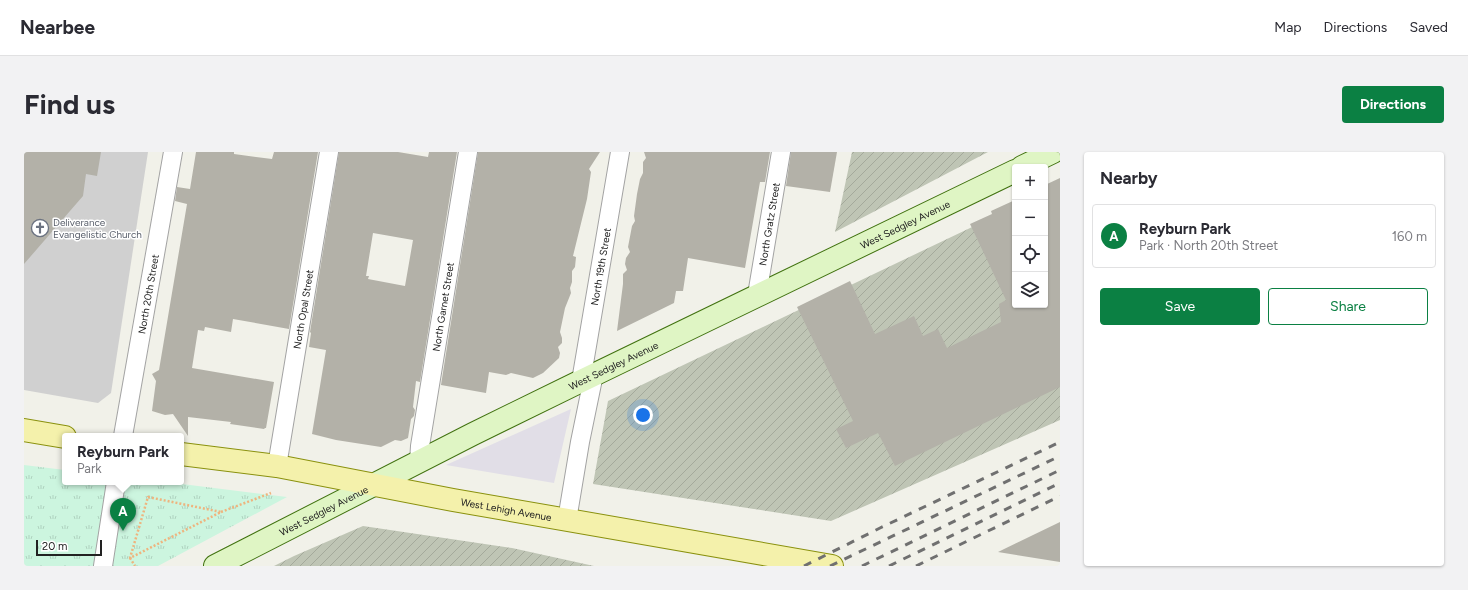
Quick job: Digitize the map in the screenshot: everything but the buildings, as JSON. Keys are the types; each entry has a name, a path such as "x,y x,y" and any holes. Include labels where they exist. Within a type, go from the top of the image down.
{"main road":[{"path":"24,430 62,436"},
{"name":"West Lehigh Avenue","path":"184,454 277,466 567,520 832,566"}],"street":[{"name":"North 20th Street","path":"124,433 173,152"},
{"name":"North Opal Street","path":"277,466 329,152"},
{"name":"North Garnet Street","path":"419,462 420,446 468,152"},
{"name":"North 19th Street","path":"567,520 580,442 587,378 620,152"},
{"name":"North Gratz Street","path":"757,295 781,152"},
{"path":"1028,164 1053,152"},
{"name":"West Sedgley Avenue","path":"215,566 587,378 1012,172"},
{"path":"103,566 116,485"}],"path":[{"path":"130,558 221,512 271,493"},
{"path":"135,566 130,558 148,497 221,512"}],"shaded area":[{"name":"Deliverance Evangelistic Church","path":"24,152 148,152 111,393 98,403 24,390"},
{"path":"852,152 988,152 835,232"},
{"path":"1060,185 1060,420 831,521 593,484 608,401 991,218 1012,294 1012,308 1048,308 1048,281"},
{"path":"571,409 554,483 446,465"},
{"path":"363,526 512,548 594,566 274,566"}],"green space":[{"path":"24,465 62,470 62,485 184,484 287,497 158,566 24,566"}],"railway":[{"path":"804,566 1060,442"},
{"path":"830,566 1060,456"},
{"path":"862,566 1060,470"},
{"path":"889,566 1060,483"},
{"path":"916,566 1060,496"}],"place":[{"name":"Deliverance Evangelistic Church","path":"40,228"},
{"name":"Reyburn Park","path":"123,531"}]}
